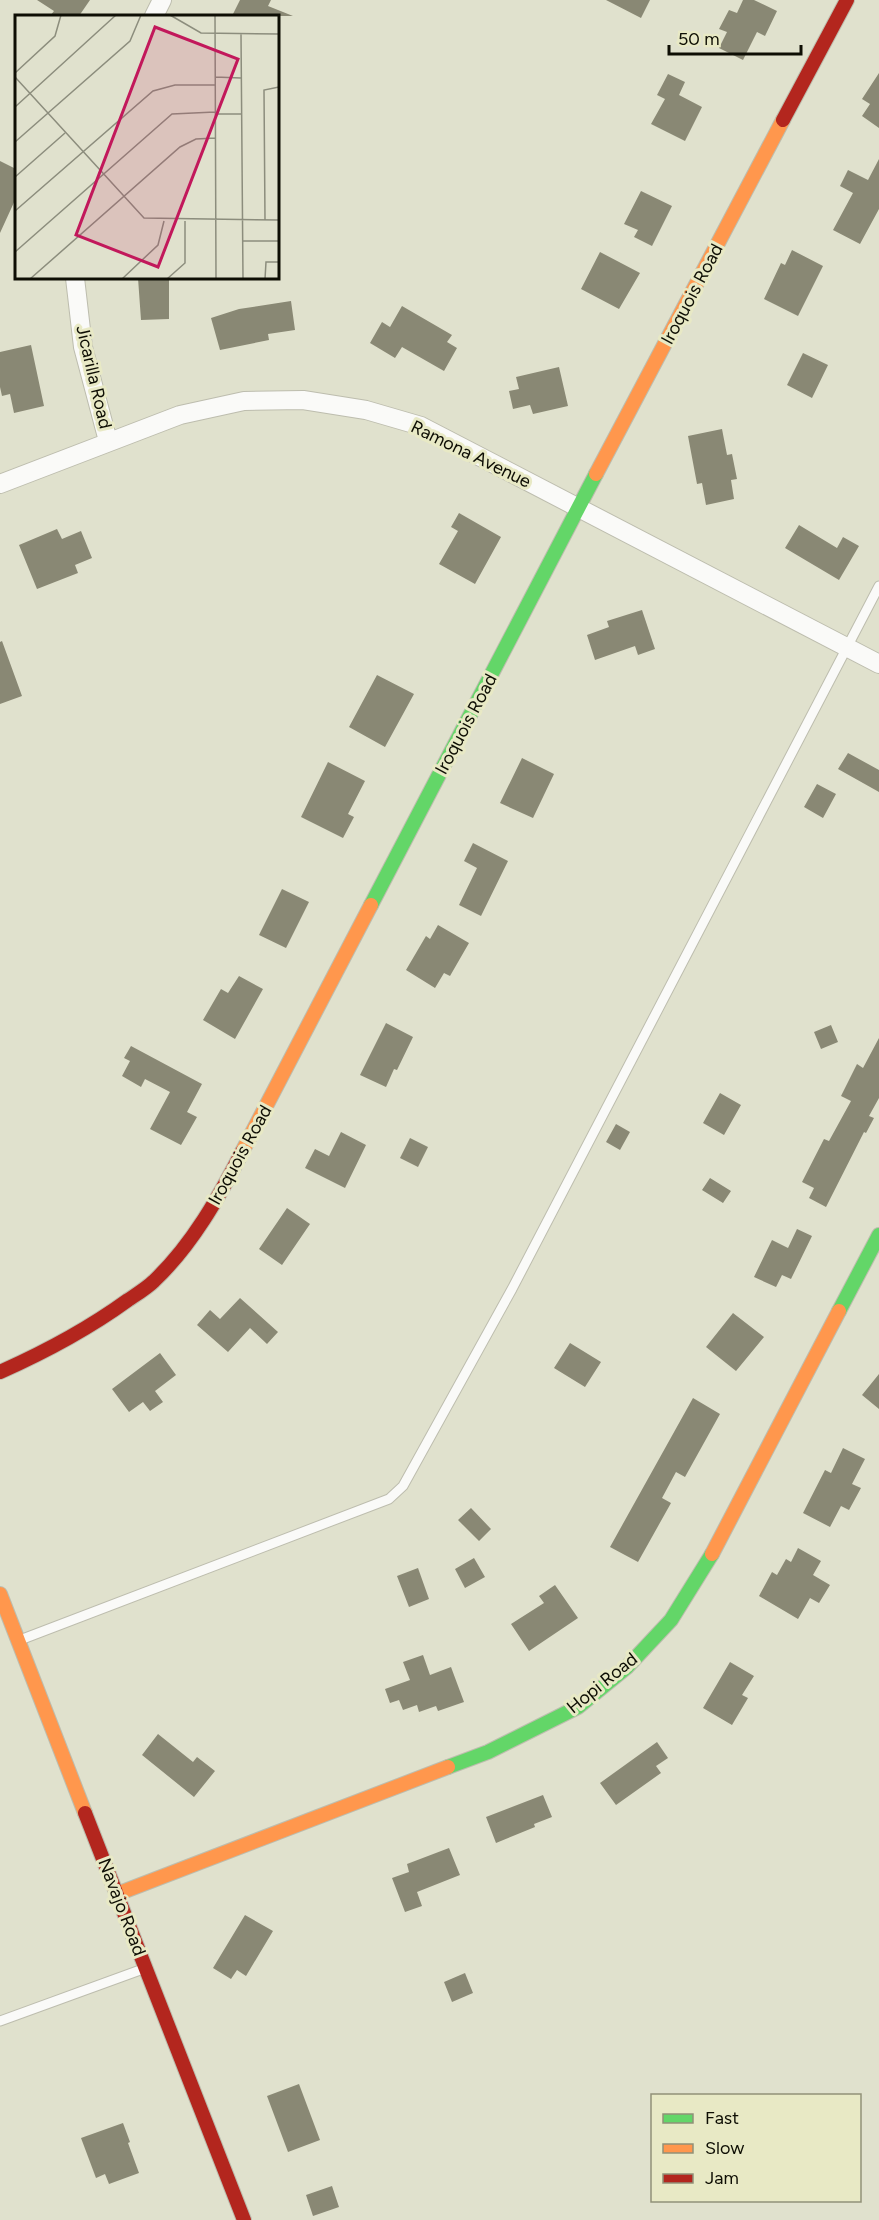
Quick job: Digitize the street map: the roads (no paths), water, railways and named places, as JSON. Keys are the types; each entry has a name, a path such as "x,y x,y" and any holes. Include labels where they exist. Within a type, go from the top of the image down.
{"street":[{"path":"154,15 162,0"},
{"name":"Iroquois Road","path":"0,1372 36,1356 102,1319 154,1281 190,1239 221,1193 578,508 847,0"},
{"name":"Jicarilla Road","path":"75,279 83,347 108,441"},
{"name":"Ramona Avenue","path":"0,484 180,415 244,401 303,400 366,410 421,426 879,664"},
{"name":"Hopi Road","path":"117,1894 488,1752 578,1707 627,1667 671,1620 705,1567 879,1234"},
{"name":"Navajo Road","path":"0,1594 13,1633 244,2220"}],"lane":[{"path":"13,1633 389,1499 403,1486 512,1289 879,586"},
{"path":"0,2020 146,1968"}]}
